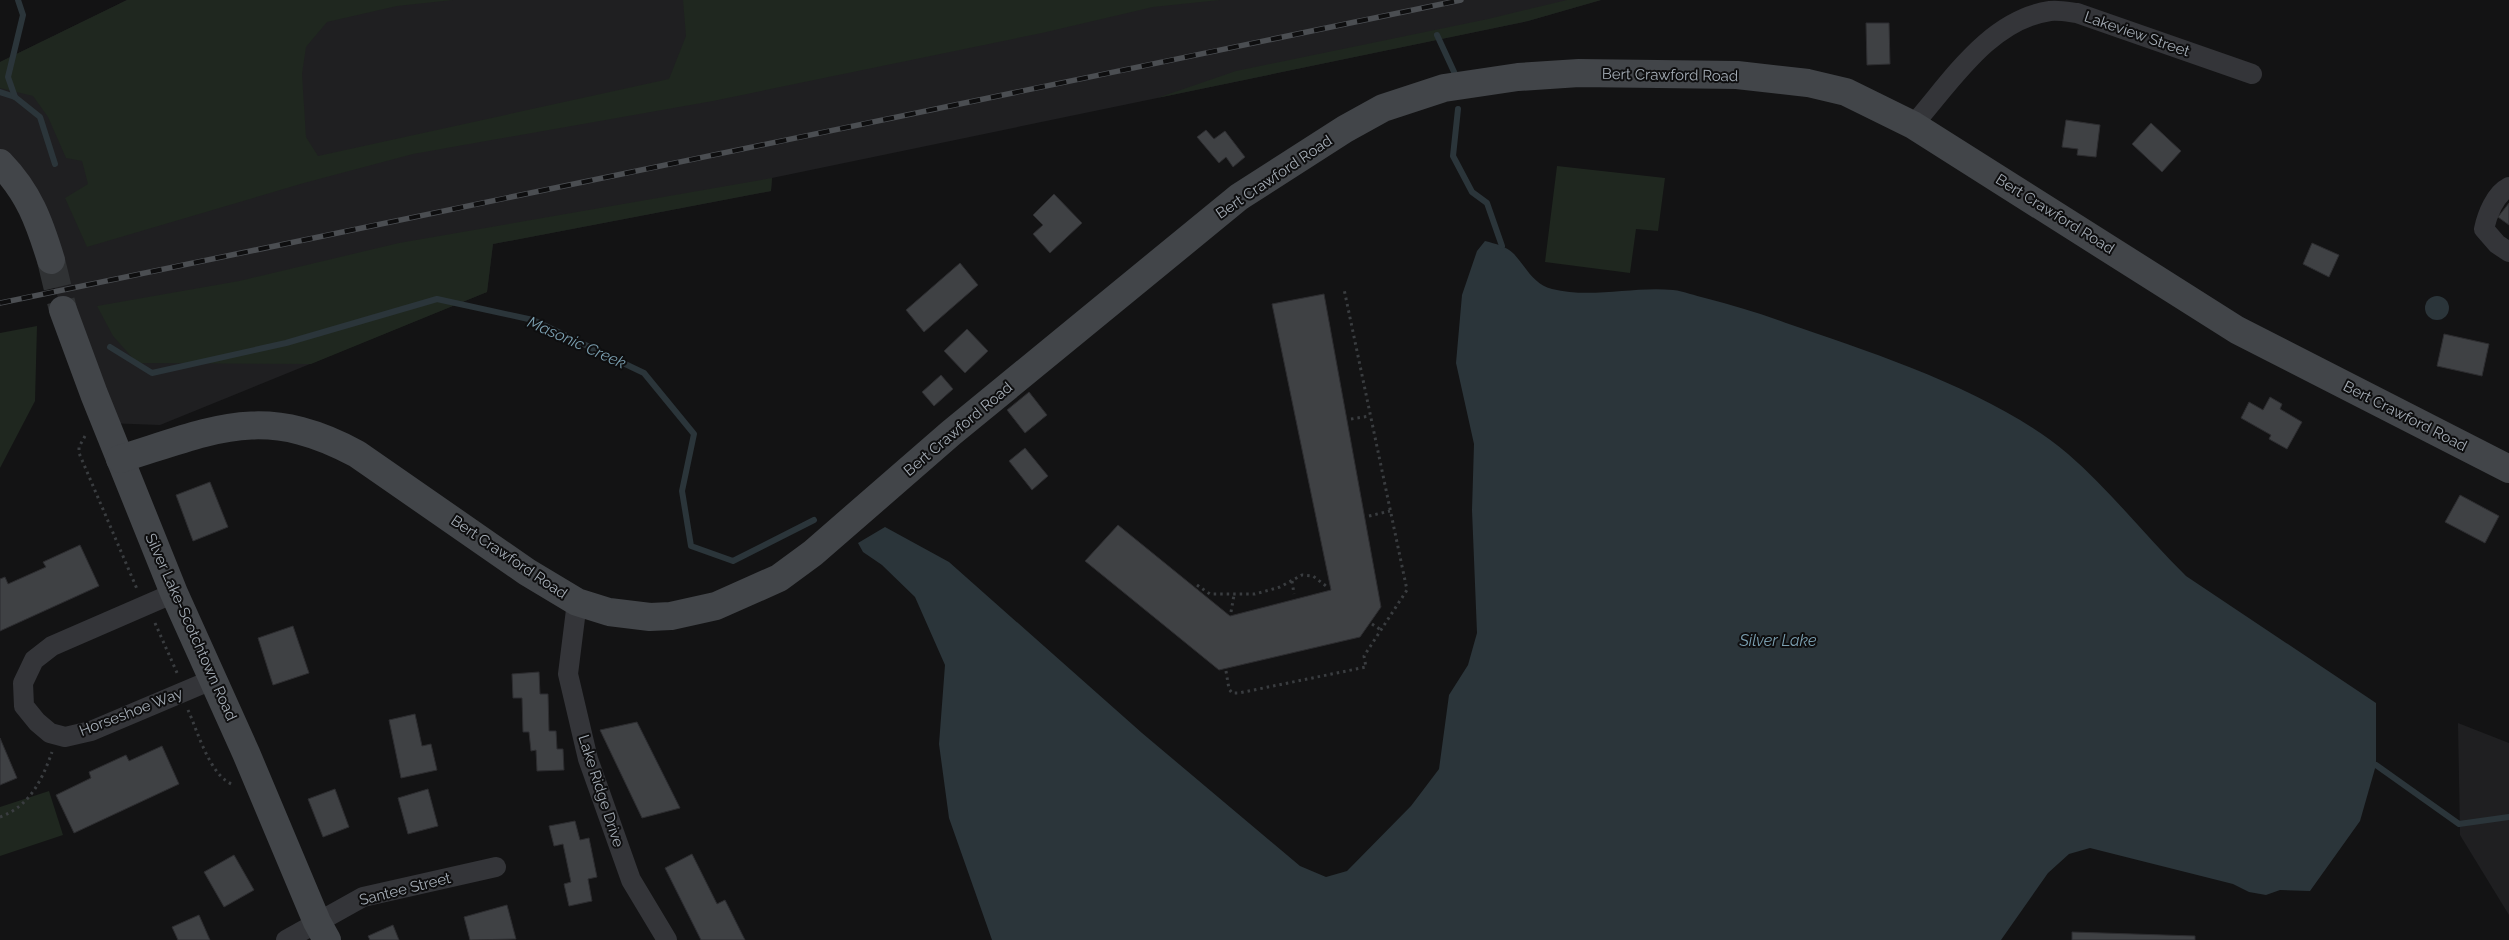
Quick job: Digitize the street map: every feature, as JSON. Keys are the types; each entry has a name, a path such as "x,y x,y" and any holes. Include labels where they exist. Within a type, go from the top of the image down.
{"street":[{"name":"Lakeview Street","path":"1913,124 1983,46 2003,29 2052,11 2077,13 2252,74"},
{"name":"Bert Crawford Road","path":"120,459 237,425 272,425 312,433 357,454 527,572 576,602 629,616 671,616 716,606 779,578 813,553 951,434 1239,197 1345,129 1383,108 1444,88 1518,76 1579,73 1737,75 1808,83 1846,92 1913,124 2238,330 2509,469"},
{"path":"0,163 17,181 33,207 51,260"},
{"path":"2509,188 2504,190 2494,204 2486,218 2484,229 2497,244 2509,252"},
{"name":"Silver Lake-Scotchtown Road","path":"63,310 174,593 214,679 322,931"},
{"name":"Horseshoe Way","path":"174,593 52,646 34,660 22,683 24,706 36,722 50,733 65,737 91,731 214,679"},
{"name":"Lake Ridge Drive","path":"576,602 568,674 588,759 631,880 667,940"},
{"name":"Santee Street","path":"286,940 322,931 363,897 496,867"}],"path":[{"path":"1226,672 1229,689 1232,693 1239,693 1366,667 1364,656 1407,590 1344,289"},
{"path":"1351,419 1370,416"},
{"path":"1369,516 1390,511"},
{"path":"1197,585 1210,594 1254,594 1292,581 1302,575 1313,576 1326,586"},
{"path":"1292,581 1294,594"},
{"path":"1232,612 1234,595"},
{"path":"155,623 181,682"},
{"path":"1372,624 1381,630"},
{"path":"187,708 220,778 236,786"},
{"path":"52,752 60,752"}],"shaded area":[{"path":"127,0 1601,0 1528,21 772,178 771,191 493,244 487,292 160,425 105,423 40,250 0,165 0,62"},
{"path":"127,0 453,0 397,6 327,22 306,47 302,74 306,137 318,156 669,79 686,36 683,0 1220,0 1153,7 1042,33 713,101 413,154 304,183 87,247 65,198 88,184 82,161 66,158 48,117 33,96 0,88 0,62"},
{"path":"1567,0 1601,0 1528,21 1157,98 1236,71 1488,19"},
{"path":"1557,166 1665,178 1658,231 1636,229 1630,273 1545,262"},
{"path":"772,178 771,191 493,244 487,292 311,364 137,363 113,336 97,306 239,281 399,243"},
{"path":"37,326 35,401 0,468 0,333"},
{"path":"2458,723 2509,743 2509,915 2460,835"},
{"path":"49,791 63,835 0,856 0,807"}],"water":[{"name":"Silver Lake","path":"1485,241 1511,251 1530,274 1545,287 1582,293 1658,289 1677,291 1725,303 1858,348 1970,393 2039,432 2068,454 2099,483 2186,576 2376,703 2376,765 2360,821 2310,891 2280,890 2266,895 2249,892 2233,884 2090,848 2069,854 2048,873 2001,940 992,940 949,818 939,744 945,665 915,597 882,565 863,552 858,543 885,527 949,562 1142,733 1300,866 1326,877 1347,871 1411,806 1439,769 1449,695 1468,665 1477,633 1472,510 1474,444 1456,363 1462,295 1477,251"},
{"path":"2437,296 2445,300 2449,308 2445,316 2437,320 2429,316 2425,308 2429,300"}],"building":[{"path":"1866,23 1889,23 1890,64 1867,65"},
{"path":"2066,120 2100,125 2096,157 2077,155 2078,149 2062,147"},
{"path":"2151,123 2181,151 2162,172 2132,144"},
{"path":"1206,130 1214,139 1225,131 1245,157 1233,167 1226,157 1219,163 1197,137"},
{"path":"1054,194 1082,223 1050,253 1033,234 1043,225 1033,215"},
{"path":"2509,203 2509,225 2498,217"},
{"path":"2312,243 2339,255 2329,277 2303,264"},
{"path":"960,263 978,285 924,332 906,310"},
{"path":"1324,294 1381,607 1360,637 1219,670 1085,561 1118,525 1230,616 1331,590 1272,304"},
{"path":"967,329 988,351 965,373 944,351"},
{"path":"2444,334 2489,344 2482,376 2437,366"},
{"path":"941,375 953,389 934,406 922,392"},
{"path":"1029,392 1047,415 1025,433 1007,410"},
{"path":"2270,397 2282,404 2280,409 2302,422 2287,449 2269,439 2271,435 2241,418 2249,402 2263,410"},
{"path":"1025,448 1048,476 1032,490 1009,461"},
{"path":"210,482 228,527 193,541 176,495"},
{"path":"2460,495 2499,516 2485,543 2445,522"},
{"path":"80,545 99,586 0,631 0,579 5,577 8,584 46,567 43,562"},
{"path":"293,626 309,673 273,685 258,638"},
{"path":"539,672 540,694 548,694 549,731 556,731 557,749 563,749 564,770 537,771 536,750 531,751 529,732 523,732 522,698 513,698 512,674"},
{"path":"415,714 422,746 431,744 437,770 401,778 389,720"},
{"path":"637,722 680,808 642,818 600,730"},
{"path":"0,738 17,778 0,785"},
{"path":"162,746 179,784 74,833 56,795 91,778 89,772 126,755 129,761"},
{"path":"335,789 349,827 323,837 308,799"},
{"path":"428,789 438,826 408,834 398,798"},
{"path":"575,821 580,840 589,838 597,877 588,879 592,901 569,906 564,884 571,882 563,844 554,846 549,826"},
{"path":"692,854 717,904 725,900 745,940 701,940 665,868"},
{"path":"234,855 254,890 224,907 204,872"},
{"path":"507,905 516,939 470,940 464,917"},
{"path":"199,915 210,940 178,940 172,927"},
{"path":"393,925 399,940 370,940 368,936"},
{"path":"2072,932 2195,936 2195,940 2072,940"}],"waterway":[{"name":"Masonic Creek","path":"15,97 8,77 23,15 18,0"},
{"path":"1437,35 1455,74"},
{"name":"Masonic Creek","path":"0,92 15,97 40,117 55,164"},
{"path":"1458,109 1453,156 1472,192 1487,203 1502,246"},
{"name":"Masonic Creek","path":"110,347 152,373 286,343 437,299 533,320 644,373 694,434 682,491 691,546 733,561 814,520"},
{"name":"Masonic Creek","path":"2376,765 2459,824 2509,817"}],"tunnel":[{"path":"51,260 63,310"}],"railway":[{"path":"0,303 1461,0"}]}
